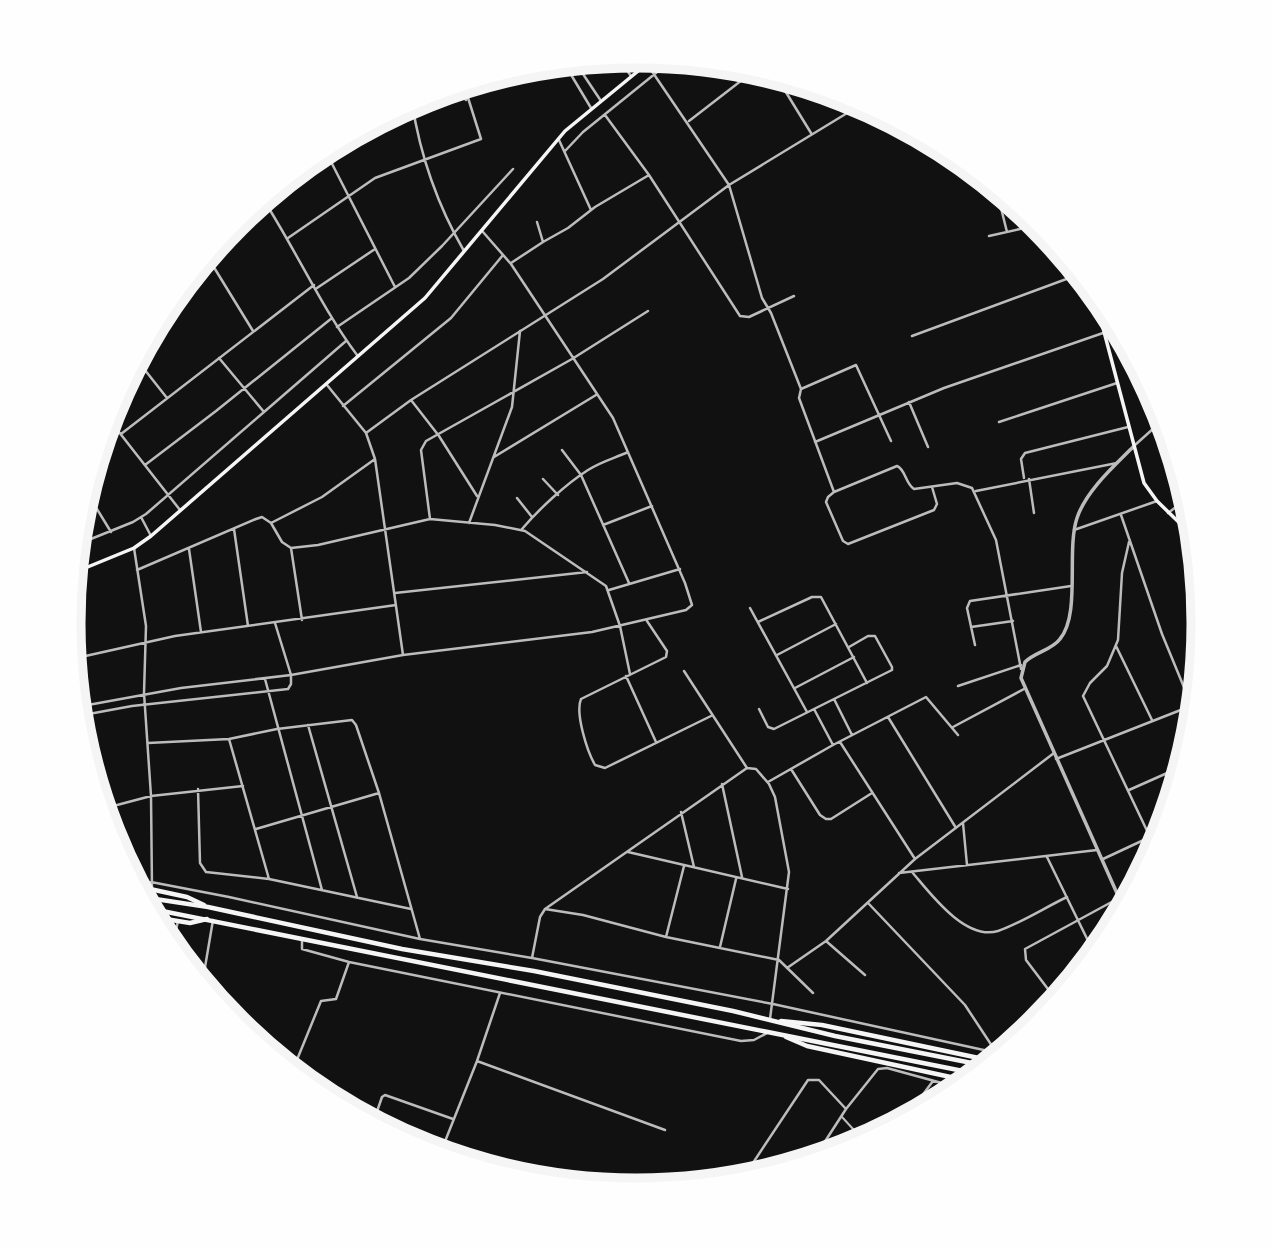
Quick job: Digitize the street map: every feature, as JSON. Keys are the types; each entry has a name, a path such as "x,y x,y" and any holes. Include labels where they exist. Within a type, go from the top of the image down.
{"main road":[{"path":"84,569 134,548 151,536 425,298 559,140 591,108 641,68"},
{"path":"1102,321 1144,483 1157,501 1183,527"},
{"path":"147,885 187,897 208,907"},
{"path":"154,899 208,907 402,949 534,971 975,1064"},
{"path":"161,911 964,1071"},
{"path":"166,919 190,923 210,920"},
{"path":"773,1020 822,1025 981,1058"},
{"path":"773,1032 807,1046 954,1078"}],"street":[{"path":"625,68 631,76"},
{"path":"650,68 729,185 762,298 801,389 799,398 834,492"},
{"path":"565,151 661,69"},
{"path":"581,71 601,101"},
{"path":"570,72 591,108"},
{"path":"688,122 743,79"},
{"path":"784,88 812,134"},
{"path":"288,238 346,195 375,178 481,139 466,95"},
{"path":"464,96 468,103"},
{"path":"366,433 411,400 603,279 729,185 849,112"},
{"path":"415,115 425,159 464,252"},
{"path":"605,115 649,174 740,316 749,317 794,296"},
{"path":"559,140 591,210"},
{"path":"330,161 395,287"},
{"path":"337,327 419,269 513,169"},
{"path":"511,264 649,174"},
{"path":"1000,204 1007,232"},
{"path":"268,207 337,327 357,355"},
{"path":"537,222 543,242"},
{"path":"989,236 1020,229"},
{"path":"87,705 145,693 265,679 403,655 566,636 647,620 691,607 691,598 680,569 618,428 511,264 483,232"},
{"path":"121,434 253,331 375,249"},
{"path":"343,406 451,318 503,255"},
{"path":"212,265 253,331"},
{"path":"204,275 214,268"},
{"path":"912,336 1071,277"},
{"path":"430,519 421,450 426,441 572,359 648,311"},
{"path":"145,465 332,318"},
{"path":"469,523 512,407 520,331"},
{"path":"815,442 909,402 1105,333"},
{"path":"87,541 141,517 346,340"},
{"path":"219,358 264,412"},
{"path":"801,389 856,365 891,441"},
{"path":"143,369 167,398"},
{"path":"326,383 366,433 375,459 403,655"},
{"path":"999,422 1117,383"},
{"path":"494,457 597,395"},
{"path":"411,400 439,436 477,496"},
{"path":"909,402 928,447"},
{"path":"1034,513 1021,457 1025,453 1128,427"},
{"path":"958,686 1021,667 1027,660 1062,637 1068,621 1073,531 1083,505 1117,463 1155,427"},
{"path":"116,428 180,510"},
{"path":"562,450 581,475 629,583"},
{"path":"522,529 532,517 581,475 628,452"},
{"path":"271,523 322,497 375,459"},
{"path":"975,491 1117,463"},
{"path":"932,487 937,504 934,510 848,544 843,541 827,504 827,498 834,492 897,467 902,469 911,488 957,483 967,485 975,491 995,535 1024,689 1119,898"},
{"path":"543,480 558,495"},
{"path":"517,498 532,517"},
{"path":"1073,531 1157,501"},
{"path":"94,503 111,532"},
{"path":"1168,513 1178,505"},
{"path":"603,525 652,506"},
{"path":"1121,515 1164,642 1186,695"},
{"path":"141,517 151,536"},
{"path":"137,570 259,518 271,523 282,542 291,548 318,545 430,519 522,529 602,582 609,590 621,626 628,675 656,742"},
{"path":"234,528 248,626"},
{"path":"1129,542 1122,573 1116,646 1107,666 1083,693 1149,835"},
{"path":"134,548 146,626 145,704 151,796 151,885 229,897 420,939 773,1004 990,1051"},
{"path":"188,548 201,632"},
{"path":"291,548 302,620"},
{"path":"609,590 680,569"},
{"path":"394,593 587,572"},
{"path":"975,645 967,608 969,602 1071,586"},
{"path":"758,622 819,596 824,599 867,683"},
{"path":"82,657 201,632 396,606"},
{"path":"750,608 807,712"},
{"path":"647,620 668,654 579,702 578,711 592,759 597,766 605,768 711,716"},
{"path":"971,627 1013,621"},
{"path":"89,714 145,704 288,689 291,675 275,624"},
{"path":"776,656 836,624"},
{"path":"758,709 766,725 773,729 890,672 892,668 878,639 870,635 849,647"},
{"path":"1116,646 1152,720"},
{"path":"794,689 854,657"},
{"path":"684,671 747,768"},
{"path":"265,679 322,890"},
{"path":"952,727 1024,689"},
{"path":"768,782 926,696 958,735"},
{"path":"834,699 852,735"},
{"path":"1056,760 1184,708"},
{"path":"814,709 833,745"},
{"path":"888,716 956,828"},
{"path":"148,743 229,739 277,729 348,719 355,721 379,793 420,939"},
{"path":"309,725 357,897"},
{"path":"229,739 269,879"},
{"path":"840,742 915,859"},
{"path":"787,968 826,942 915,859 1054,753"},
{"path":"532,958 540,917 545,909 722,784 747,768 758,770 768,782 777,804 789,872 773,1020"},
{"path":"791,769 820,815 826,820 872,793"},
{"path":"1128,790 1171,771"},
{"path":"722,784 742,879"},
{"path":"112,806 151,796 243,786"},
{"path":"198,789 202,869 206,872 269,879 411,909"},
{"path":"256,829 379,793"},
{"path":"681,812 694,868"},
{"path":"963,823 967,866"},
{"path":"1102,860 1148,838"},
{"path":"899,873 1097,849"},
{"path":"626,851 788,889"},
{"path":"1047,857 1090,944"},
{"path":"666,937 684,865"},
{"path":"912,872 948,913 982,931 996,932 1067,897"},
{"path":"720,947 736,877"},
{"path":"1051,993 1026,960 1024,952 1029,946 1118,898"},
{"path":"869,904 965,1005 993,1048"},
{"path":"545,909 583,915 666,937 779,960 813,993"},
{"path":"204,972 210,920"},
{"path":"175,934 178,921"},
{"path":"302,937 302,949 349,962 500,993 741,1041 754,1040 773,1032"},
{"path":"826,942 865,975"},
{"path":"296,1062 321,1001 336,999 349,962"},
{"path":"444,1144 477,1061 500,993"},
{"path":"477,1061 665,1130"},
{"path":"823,1146 846,1109 880,1068 945,1084"},
{"path":"756,1165 753,1164 808,1080 819,1080 846,1109"},
{"path":"918,1102 933,1081"},
{"path":"376,1114 385,1095 453,1119"},
{"path":"842,1117 856,1133"}]}
